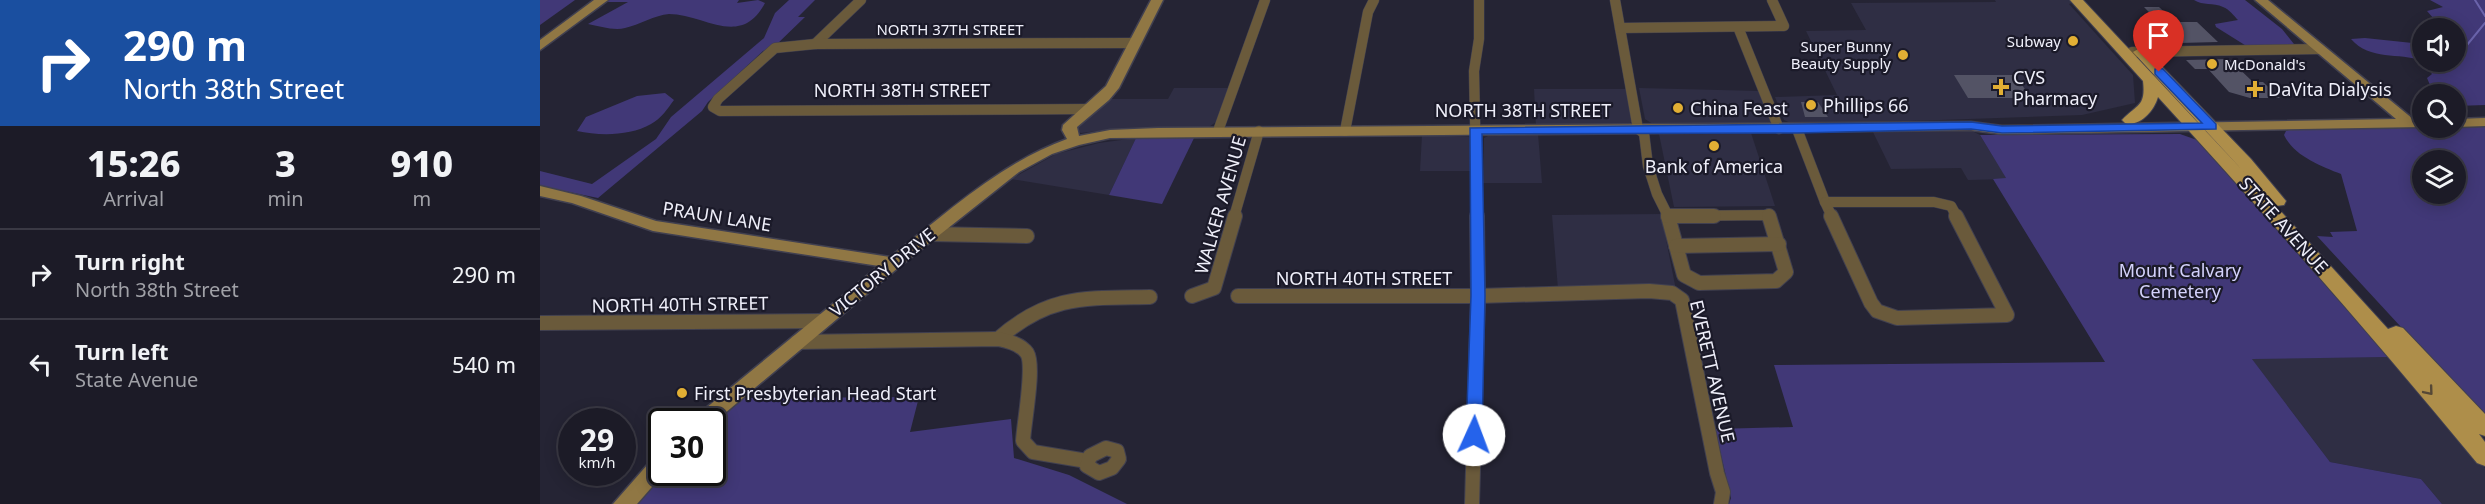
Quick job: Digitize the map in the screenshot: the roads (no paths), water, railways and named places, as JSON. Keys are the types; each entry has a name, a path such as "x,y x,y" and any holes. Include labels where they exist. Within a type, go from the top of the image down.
{"main road":[{"path":"540,34 586,0"},
{"path":"540,46 602,0"},
{"path":"1075,141 1069,130 1070,125 1112,88 1157,0"},
{"name":"STATE AVENUE","path":"2076,0 2150,80 2199,123 2485,428"},
{"name":"STATE AVENUE","path":"2091,0 2140,52 2485,457"},
{"path":"2261,0 2410,120"},
{"path":"2130,120 2141,114 2150,104 2152,92 2150,80"},
{"path":"2466,113 2485,112"},
{"name":"NORTH 38TH STREET","path":"1971,126 2000,121 2130,120 2199,123"},
{"name":"NORTH 38TH STREET","path":"1075,141 1132,132 1971,126 2002,130 2199,123 2410,120"},
{"path":"2466,123 2485,122"},
{"name":"VICTORY DRIVE","path":"719,408 821,321 1014,169 1047,151 1075,141"},
{"name":"PRAUN LANE","path":"540,191 576,199 661,228 893,263"},
{"path":"624,504 648,477"}],"street":[{"path":"815,44 861,0"},
{"name":"WALKER AVENUE","path":"1218,131 1265,0"},
{"path":"1345,131 1368,12 1374,0"},
{"path":"1472,504 1478,296 1477,136 1474,71 1479,39 1479,0"},
{"name":"EVERETT AVENUE","path":"1615,0 1638,129 1644,133 1648,166 1657,194 1668,216 1684,275 1694,282 1766,282 1776,281 1786,272 1771,219 1765,214 1668,216"},
{"path":"1620,28 1784,26 1772,0"},
{"path":"1738,27 1779,129"},
{"name":"NORTH 37TH STREET","path":"715,109 714,104 718,99 767,54 783,46 1135,43"},
{"path":"2124,52 2320,49"},
{"name":"NORTH 38TH STREET","path":"715,109 732,111 1090,109"},
{"path":"1797,129 1825,202 1871,303 1877,311 1897,318 2007,315 1951,206 1934,201 1825,202"},
{"name":"WALKER AVENUE","path":"1192,296 1214,288 1259,131"},
{"path":"930,234 1027,236"},
{"path":"1676,246 1779,244"},
{"name":"EVERETT AVENUE","path":"1635,291 1672,293 1682,300 1723,501"},
{"name":"NORTH 40TH STREET","path":"1238,296 1478,296 1635,291"},
{"path":"998,339 1016,321 1033,310 1054,302 1073,299 1150,297"},
{"name":"NORTH 40TH STREET","path":"540,323 821,321"},
{"path":"797,342 998,339 1014,343 1026,351 1031,364 1023,441 1033,452 1087,461"}],"waterway":[{"path":"2475,0 2485,16"},
{"path":"2466,45 2485,23"}],"place":[{"name":"Subway","path":"2073,41"},
{"name":"Super Bunny Beauty Supply","path":"1903,55"},
{"name":"McDonald's","path":"2212,64"},
{"name":"CVS Pharmacy","path":"2001,87"},
{"name":"DaVita Dialysis","path":"2255,89"},
{"name":"Phillips 66","path":"1811,105"},
{"name":"China Feast","path":"1678,108"},
{"name":"Bank of America","path":"1714,146"},
{"name":"First Presbyterian Head Start","path":"682,393"}],"park label":[{"name":"Mount Calvary Cemetery","path":"2180,280"}]}
